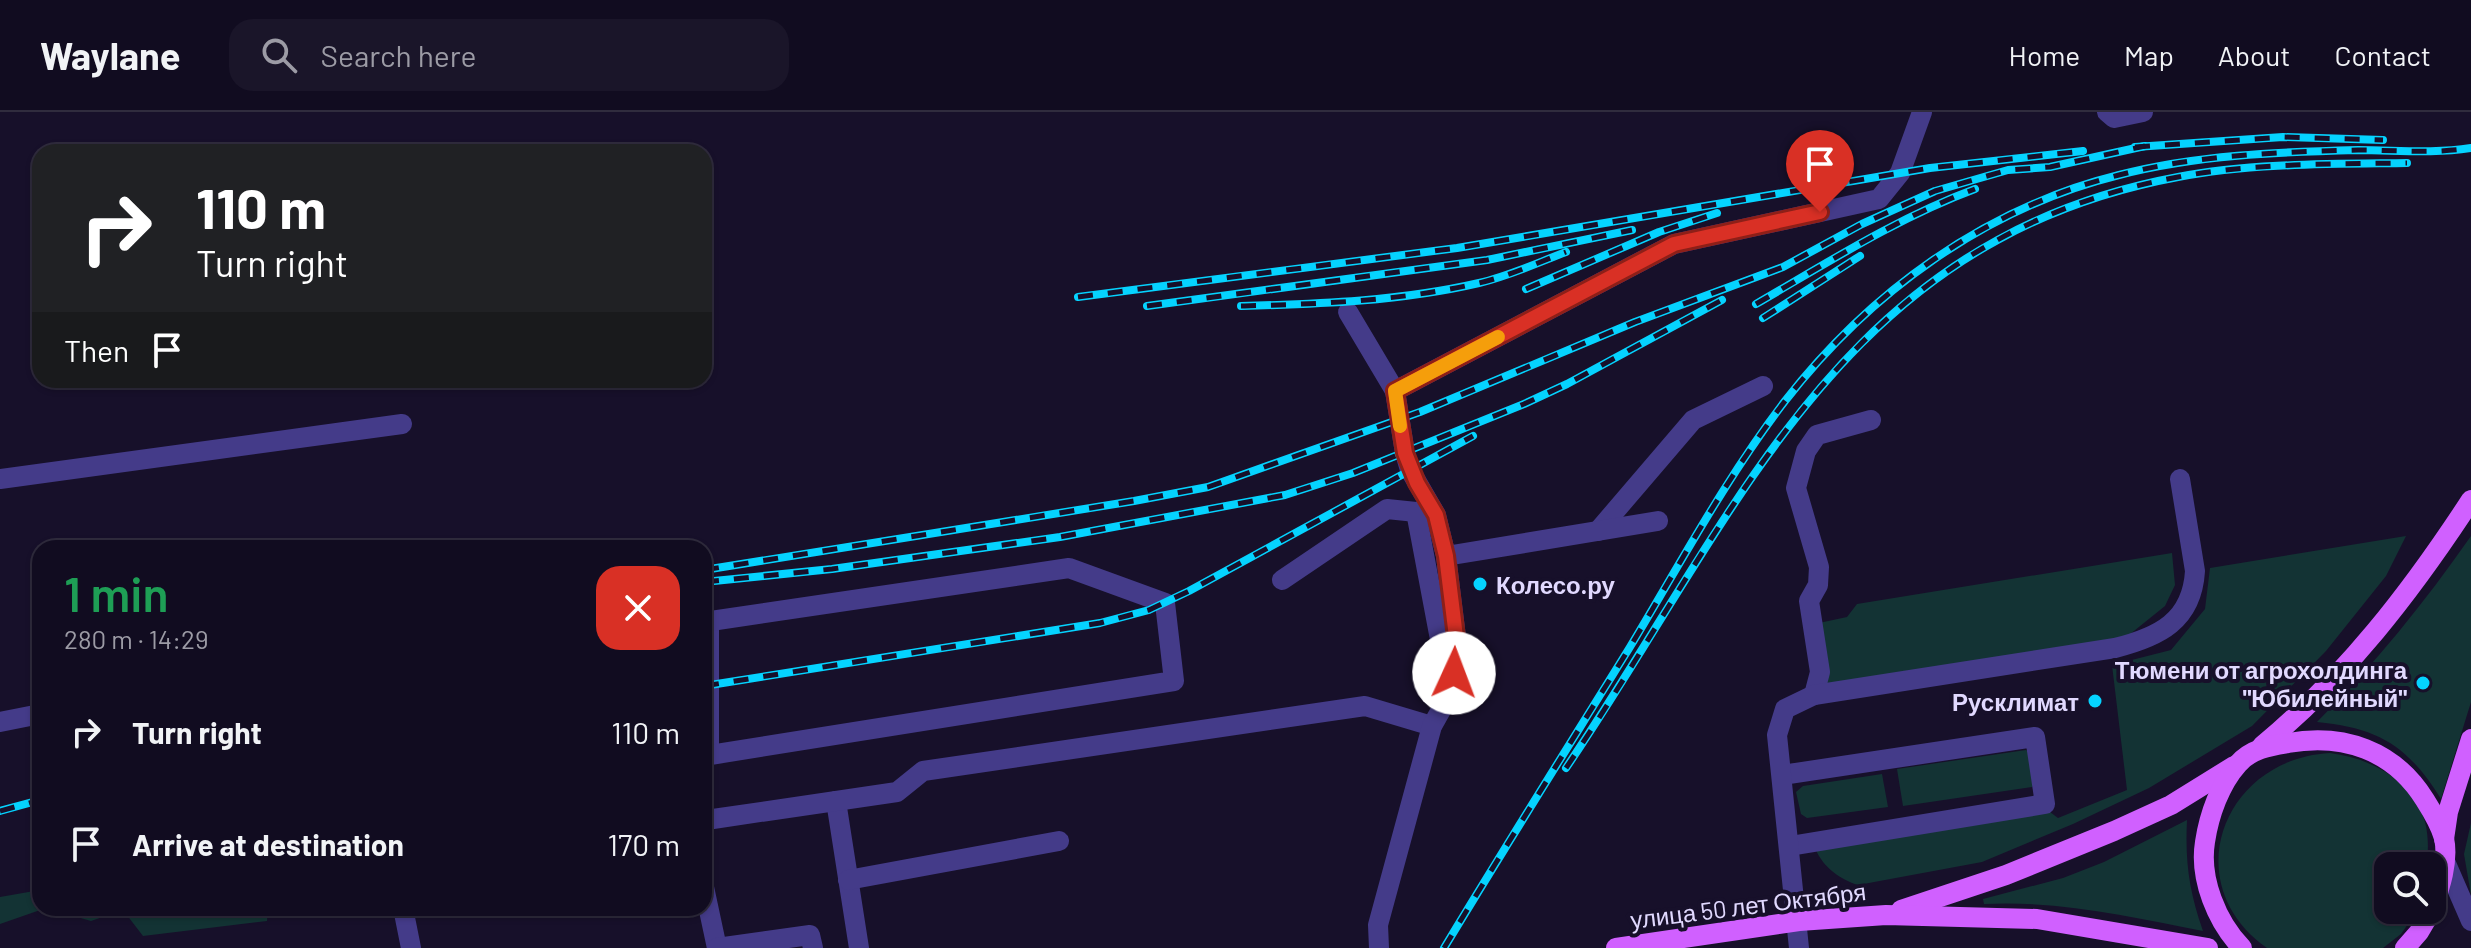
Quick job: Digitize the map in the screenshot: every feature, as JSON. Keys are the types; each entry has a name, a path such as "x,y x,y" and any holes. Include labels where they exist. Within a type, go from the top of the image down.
{"main road":[{"path":"1886,915 2006,875 2114,831 2171,805 2259,749 2325,690 2376,632 2435,556 2471,500"},
{"path":"2444,852 2448,812 2471,739"},
{"path":"2259,749 2292,742 2330,740 2365,747 2399,768 2410,781 2433,813 2444,849"},
{"path":"2239,762 2213,807 2204,850 2212,900 2223,924 2242,948"},
{"path":"1886,915 2037,919 2208,948"},
{"name":"улица 50 лет Октября","path":"1616,948 1799,921 1886,915"},
{"path":"2405,948 2424,924"}],"street":[{"path":"1395,391 1674,244 1879,199 1900,173 1922,112"},
{"path":"2107,112 2114,118 2143,112"},
{"path":"1348,312 1395,391 1405,453 1417,483 1436,515 1446,556 1458,653 1450,694 1432,726 1378,925 1379,948"},
{"path":"1598,531 1693,420 1763,386"},
{"path":"1814,695 1820,672 1809,601 1818,585 1819,567 1796,488 1806,451 1817,435 1871,420"},
{"path":"0,479 402,424"},
{"path":"1799,948 1799,921 1777,735 1785,709 1814,695 2115,648 2161,633 2191,598 2195,571 2180,479"},
{"path":"1282,580 1387,509 1416,512 1450,694"},
{"path":"1446,556 1658,521"},
{"path":"712,621 1069,568 1165,603 1174,681 712,755"},
{"path":"713,819 897,792 923,771 1365,706 1432,726"},
{"path":"0,722 32,716"},
{"path":"1782,775 2035,737 2045,804 1790,846"},
{"path":"836,801 859,948"},
{"path":"848,880 1059,841"},
{"path":"2444,849 2471,921"},
{"path":"405,916 411,948"},
{"path":"710,916 717,948 810,935 813,948"}],"green space":[{"path":"2406,536 2386,576 2326,651 2252,726 2149,788 1982,862 1858,885 1833,872 1819,856 1816,850 2050,812 2058,818 2127,790 2112,665 2171,650 2205,609 2210,568"},
{"path":"2471,536 2471,702 2441,799 2416,765 2390,743 2358,729 2317,722 2398,632"},
{"path":"2172,553 2175,585 2165,606 2124,639 1827,689 1819,623 1847,617 1857,604"},
{"path":"2026,750 2034,757 2037,779 2032,787 1903,806 1897,769"},
{"path":"2330,753 2360,760 2400,783 2419,807 2425,822 2428,852 2374,852 2374,924 2408,924 2383,948 2267,948 2239,921 2223,891 2218,860 2224,829 2239,800 2262,777 2293,760"},
{"path":"1882,774 1888,807 1807,818 1801,814 1796,792 1803,786"},
{"path":"2187,820 2189,876 2203,931 2066,907 1984,904 1983,899 2063,878 2104,862"},
{"path":"2471,823 2471,895 2464,854"},
{"path":"32,891 32,913 0,924 0,897"},
{"path":"74,916 106,916 91,921"},
{"path":"128,916 267,916 267,921 143,936"}],"railway":[{"path":"2135,147 2283,137 2383,140"},
{"path":"712,569 1208,487 1420,412 1635,322 1783,267 1862,224 1935,191 2008,170 2050,167 2145,146"},
{"path":"1444,948 1763,430 1818,362 1892,291 1933,260 2022,209 2119,175 2178,163 2237,156 2471,148"},
{"path":"1078,297 1457,248 1930,168 2083,151"},
{"path":"1566,768 1746,486 1810,400 1881,324 1964,260 2061,210 2178,177 2263,167 2407,163"},
{"path":"1756,304 1890,227 1975,189"},
{"path":"1526,289 1659,232 1717,213"},
{"path":"1147,306 1487,260 1632,230"},
{"path":"1241,306 1420,294 1501,277 1566,252"},
{"path":"1763,318 1860,256"},
{"path":"712,581 832,569 1060,537 1285,495 1353,473 1524,404 1722,300"},
{"path":"712,685 1100,623 1149,610 1473,436"},
{"path":"0,811 32,802"}],"slow traffic":[{"path":"1400,426 1395,391 1498,337"}],"place":[{"name":"Колесо.ру","path":"1480,584"},
{"name":"Тюмени от агрохолдинга \"Юбилейный\"","path":"2423,683"},
{"name":"Русклимат","path":"2095,701"}],"route":[{"path":"1454,673 1458,653 1446,556 1436,515 1410,470 1398,420 1395,391 1674,244 1820,212"}]}
